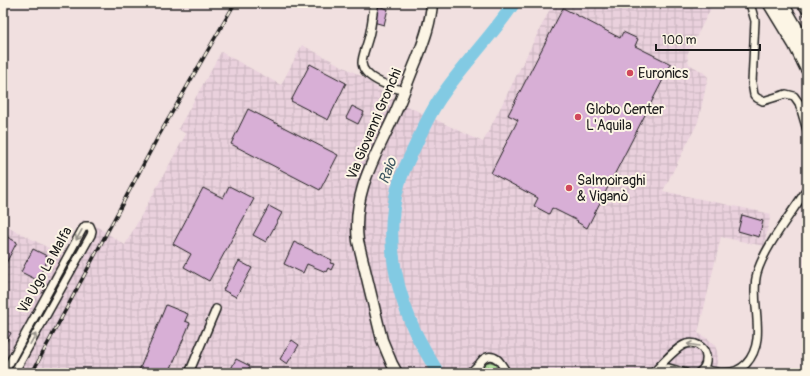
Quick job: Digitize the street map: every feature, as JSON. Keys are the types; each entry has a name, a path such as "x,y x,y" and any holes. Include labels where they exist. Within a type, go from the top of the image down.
{"highway":[{"path":"770,3 792,39 807,68"},
{"path":"781,3 807,48"}],"main road":[{"name":"Via Giovanni Gronchi","path":"397,373 387,353 378,324 358,241 356,222 360,195 366,176 404,91 427,30 431,16 432,3"}],"street":[{"path":"375,3 371,18 370,36 363,59 363,66 366,72 376,79 404,91"},
{"path":"748,3 755,21 752,83 754,96 763,101 786,94 794,96 799,103 807,130"},
{"path":"801,3 807,12"},
{"path":"654,373 680,347 690,344 700,346 706,354 706,363 701,371 724,373 733,372 741,368 754,352 757,340 755,291 757,274 761,263 770,246 807,189"},
{"name":"Via Ugo La Malfa","path":"4,373 82,230 86,226 91,227 91,235 14,373"},
{"path":"189,373 216,309"},
{"path":"470,373 478,369 484,358 489,357 494,357 498,360 507,373"},
{"path":"654,373 666,368 686,373"}],"shaded area":[{"path":"553,3 713,4 687,55 689,64 703,72 708,77 698,122 663,191 771,214 764,246 721,237 698,333 714,344 717,351 718,359 714,373 3,373 3,224 62,255 83,220 99,228 125,245 186,134 178,129 221,52 281,85 302,45 365,78 388,97 483,142"}],"green space":[{"path":"490,362 494,363 500,373 485,373 483,366"}],"building":[{"path":"377,6 388,9 384,25 373,22"},
{"name":"Globo Center L'Aquila","path":"563,8 620,38 623,32 638,39 635,46 671,64 587,228 577,222 578,221 552,208 549,214 534,206 538,198 491,173 518,120 508,115"},
{"path":"310,64 346,83 328,120 291,101"},
{"path":"352,106 364,112 358,124 346,118"},
{"path":"248,109 338,155 320,190 231,144"},
{"path":"229,186 254,199 209,281 184,267 191,254 173,244 203,188 223,198"},
{"path":"269,206 282,213 266,242 253,235"},
{"path":"742,215 763,221 759,237 738,231"},
{"path":"3,235 17,242 3,269"},
{"path":"294,242 332,260 330,263 334,264 331,270 328,268 326,272 307,264 303,273 284,264"},
{"path":"33,249 49,257 37,280 21,272"},
{"path":"239,261 252,268 236,297 223,290"},
{"path":"166,305 188,314 185,321 190,323 169,373 138,373"},
{"path":"3,329 11,333 3,348"},
{"path":"292,340 299,345 287,364 280,359"},
{"path":"236,359 250,366 246,373 229,373"}],"waterway":[{"name":"Raio","path":"438,373 415,331 405,308 400,290 393,255 392,219 395,201 399,183 405,168 435,106 460,71 514,3"}],"railway":[{"path":"32,373 158,137 235,3"}],"place":[{"name":"Euronics","path":"630,73"},
{"name":"Globo Center L'Aquila","path":"578,117"},
{"name":"Salmoiraghi & Viganò","path":"569,188"}]}
